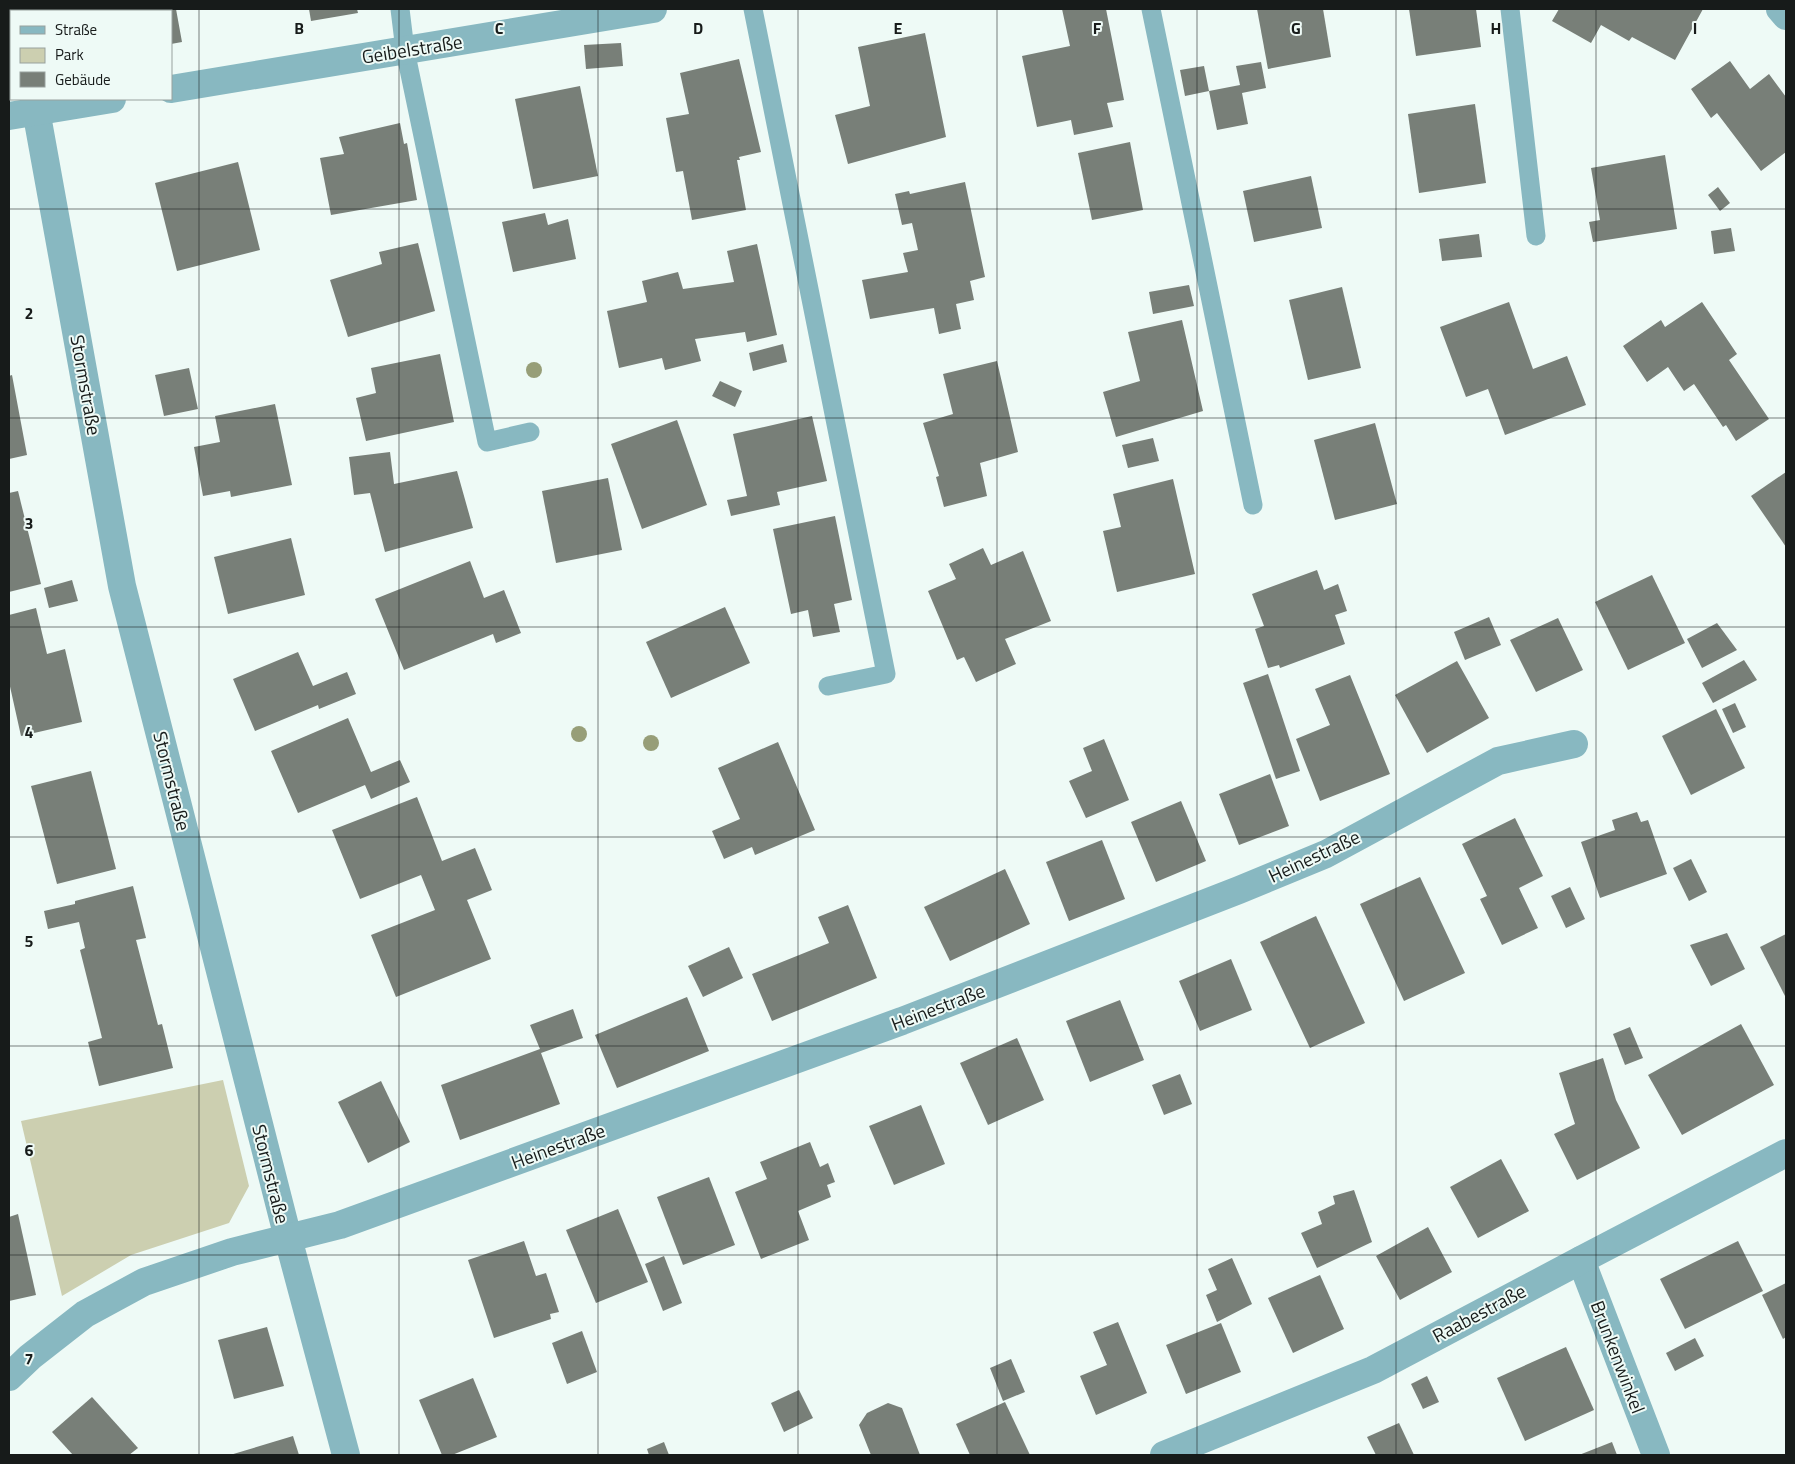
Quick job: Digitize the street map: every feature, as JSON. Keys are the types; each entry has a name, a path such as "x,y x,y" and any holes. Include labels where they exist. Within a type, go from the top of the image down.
{"street":[{"name":"Geibelstraße","path":"172,89 653,9"},
{"path":"1780,9 1786,16"},
{"path":"9,116 35,105 99,100"},
{"name":"Stormstraße","path":"35,105 122,586 288,1238 346,1455"},
{"name":"Heinestraße","path":"9,1377 30,1357 85,1314 144,1282 232,1252 340,1225 902,1021 1239,890 1326,854 1498,761 1574,744"},
{"name":"Raabestraße","path":"1164,1455 1373,1370 1786,1153"},
{"name":"Brunkenwinkel","path":"1580,1260 1656,1455"}],"lane":[{"path":"400,9 406,50 486,442 530,432"},
{"path":"753,9 886,674 828,686"},
{"path":"1151,9 1253,506"},
{"path":"1510,9 1536,236"}],"green space":[{"path":"223,1080 249,1186 229,1223 131,1255 62,1296 21,1121"}],"building":[{"path":"176,9 182,42 172,44 172,10 130,10"},
{"path":"309,9 357,9 358,13 311,21"},
{"path":"1062,9 1106,9 1124,100 1107,103 1113,127 1074,135 1071,120 1037,127 1022,56 1070,46"},
{"path":"1257,9 1323,9 1331,57 1268,69"},
{"path":"1409,9 1476,9 1481,47 1416,56"},
{"path":"1559,9 1703,9 1675,60 1632,37 1629,41 1601,25 1591,43 1552,21"},
{"path":"925,33 946,137 848,164 835,115 870,106 858,47"},
{"path":"621,43 623,66 586,69 584,45"},
{"path":"739,59 761,152 739,157 740,160 737,160 746,210 692,220 683,171 676,172 666,118 689,114 680,73"},
{"path":"1730,61 1750,89 1769,74 1786,97 1786,152 1761,171 1717,113 1711,118 1691,89"},
{"path":"1261,62 1266,88 1242,93 1248,124 1217,130 1209,91 1240,85 1236,66"},
{"path":"1204,66 1209,91 1185,96 1180,70"},
{"path":"580,86 598,176 533,189 515,99"},
{"path":"1475,104 1486,183 1419,193 1408,114"},
{"path":"400,123 404,144 407,143 417,200 331,215 320,158 344,154 339,137"},
{"path":"1130,142 1143,210 1092,220 1078,153"},
{"path":"1665,155 1677,229 1593,242 1589,222 1600,220 1591,168"},
{"path":"238,162 260,250 177,271 155,183"},
{"path":"1311,176 1322,228 1254,242 1243,191"},
{"path":"965,182 985,277 970,281 974,300 956,304 961,329 939,334 934,308 870,319 862,280 908,272 903,253 918,250 912,223 902,225 895,194 909,191 910,194"},
{"path":"1718,187 1730,203 1720,211 1708,195"},
{"path":"545,213 548,225 568,219 576,259 513,272 502,222"},
{"path":"1731,228 1735,251 1714,254 1711,231"},
{"path":"1479,234 1482,257 1442,261 1439,239"},
{"path":"418,243 435,311 348,337 330,280 382,264 379,252"},
{"path":"757,244 777,335 747,342 745,332 695,339 701,361 665,370 662,358 619,368 607,311 647,302 642,281 678,272 683,289 734,282 727,251"},
{"path":"1189,285 1194,306 1153,314 1149,292"},
{"path":"1342,287 1361,368 1308,380 1289,300"},
{"path":"1509,302 1533,369 1567,356 1586,405 1505,435 1488,389 1466,397 1440,327"},
{"path":"1702,302 1737,354 1729,360 1769,419 1736,441 1726,425 1723,427 1694,384 1684,391 1668,367 1647,382 1623,346 1661,320 1665,327"},
{"path":"1182,320 1203,411 1116,437 1103,392 1140,381 1128,332"},
{"path":"783,344 787,362 753,371 749,353"},
{"path":"440,354 454,422 366,441 356,398 376,393 371,368"},
{"path":"997,361 1018,452 980,463 987,496 944,507 936,477 939,476 923,423 953,414 943,374"},
{"path":"189,368 198,409 164,416 155,375"},
{"path":"12,375 27,455 9,459 9,376"},
{"path":"720,381 742,391 735,407 712,396"},
{"path":"275,404 292,485 231,497 230,491 203,496 194,447 220,442 215,416"},
{"path":"812,416 827,481 777,492 780,505 731,516 727,500 747,496 733,434"},
{"path":"677,420 707,505 642,529 611,444"},
{"path":"1375,423 1397,504 1335,520 1314,440"},
{"path":"1153,438 1159,461 1128,468 1122,445"},
{"path":"390,452 394,484 457,471 473,528 385,552 370,493 354,495 349,457"},
{"path":"1786,472 1786,547 1751,496"},
{"path":"608,478 622,550 556,563 542,491"},
{"path":"1173,479 1195,574 1117,592 1103,531 1121,527 1113,494"},
{"path":"18,491 41,584 9,592 9,493"},
{"path":"835,516 852,600 834,604 840,632 813,637 808,610 791,614 773,529"},
{"path":"291,538 305,595 228,614 214,557"},
{"path":"983,548 991,565 1023,551 1051,621 1005,639 1016,664 976,682 964,657 957,660 928,591 956,579 949,564"},
{"path":"470,561 484,598 504,590 521,633 496,643 493,634 404,670 375,599"},
{"path":"1317,570 1324,590 1338,584 1347,611 1335,615 1345,644 1280,668 1279,665 1268,668 1255,629 1264,626 1252,594"},
{"path":"1652,575 1685,643 1628,670 1595,602"},
{"path":"72,580 78,601 49,608 44,588"},
{"path":"725,607 750,663 671,698 646,642"},
{"path":"36,608 47,654 65,649 82,722 21,736 9,682 9,615"},
{"path":"1489,617 1501,645 1465,660 1454,632"},
{"path":"1558,618 1583,670 1536,692 1510,640"},
{"path":"1717,623 1737,650 1702,668 1687,639"},
{"path":"298,652 313,686 347,672 356,694 319,709 318,705 255,731 233,679"},
{"path":"1744,660 1757,680 1713,703 1702,683"},
{"path":"1457,661 1489,718 1427,753 1395,695"},
{"path":"1268,674 1300,771 1276,779 1243,683"},
{"path":"1350,675 1390,774 1320,801 1296,739 1330,725 1315,689"},
{"path":"1735,703 1746,727 1733,733 1722,709"},
{"path":"1716,709 1745,768 1691,795 1662,736"},
{"path":"348,718 371,772 400,760 410,782 371,799 365,785 298,813 271,751"},
{"path":"1104,739 1129,800 1086,818 1069,781 1092,771 1083,748"},
{"path":"778,742 815,830 755,855 752,847 724,859 712,831 740,819 718,768"},
{"path":"91,771 116,869 57,884 31,786"},
{"path":"1270,774 1289,826 1239,845 1219,794"},
{"path":"417,797 442,861 475,848 492,890 467,900 491,959 396,997 371,935 435,910 421,875 360,899 332,830"},
{"path":"1181,801 1206,861 1156,882 1131,822"},
{"path":"1637,812 1641,822 1648,820 1667,874 1600,898 1581,842 1615,830 1612,820"},
{"path":"1515,818 1543,876 1519,888 1538,928 1502,945 1480,899 1487,896 1462,844"},
{"path":"1102,840 1125,899 1069,921 1046,862"},
{"path":"1691,859 1707,892 1689,901 1673,868"},
{"path":"1005,869 1030,924 950,961 924,907"},
{"path":"1420,877 1465,973 1404,1001 1360,904"},
{"path":"133,886 146,938 136,940 158,1025 162,1024 173,1068 99,1086 88,1042 102,1038 80,950 85,948 79,922 48,929 44,911 75,904 75,901"},
{"path":"1570,887 1585,919 1566,928 1551,896"},
{"path":"848,905 877,978 772,1021 752,974 829,943 818,917"},
{"path":"1316,916 1365,1023 1310,1048 1260,942"},
{"path":"1727,933 1745,969 1711,986 1690,945"},
{"path":"1786,934 1786,998 1760,947"},
{"path":"729,947 743,978 703,997 688,966"},
{"path":"1231,959 1252,1010 1200,1031 1179,981"},
{"path":"687,997 709,1051 617,1088 595,1035"},
{"path":"1120,1000 1144,1060 1090,1082 1066,1021"},
{"path":"573,1009 583,1038 541,1053 560,1104 460,1140 441,1085 540,1049 530,1025"},
{"path":"1741,1024 1774,1085 1682,1135 1648,1075"},
{"path":"1630,1027 1643,1058 1625,1065 1613,1034"},
{"path":"1017,1038 1044,1100 988,1125 960,1063"},
{"path":"1603,1058 1616,1100 1640,1148 1577,1180 1554,1134 1575,1124 1559,1073"},
{"path":"1180,1074 1192,1104 1164,1115 1152,1085"},
{"path":"381,1081 410,1142 368,1163 338,1102"},
{"path":"921,1105 945,1164 894,1185 869,1126"},
{"path":"810,1142 820,1167 828,1163 835,1182 827,1185 831,1197 798,1211 809,1240 761,1259 735,1192 767,1179 760,1162"},
{"path":"1501,1159 1529,1211 1478,1238 1450,1187"},
{"path":"709,1177 735,1245 683,1265 657,1197"},
{"path":"1354,1190 1372,1242 1317,1268 1301,1233 1322,1224 1318,1212 1335,1204 1333,1196"},
{"path":"618,1209 648,1282 596,1303 566,1230"},
{"path":"18,1214 36,1295 9,1301 9,1217"},
{"path":"1428,1227 1452,1272 1400,1300 1376,1256"},
{"path":"524,1241 536,1276 546,1273 559,1312 550,1314 551,1319 494,1338 468,1260"},
{"path":"1738,1241 1763,1291 1685,1329 1660,1279"},
{"path":"664,1256 682,1303 663,1311 645,1264"},
{"path":"1232,1258 1252,1304 1217,1322 1206,1295 1217,1290 1208,1269"},
{"path":"1320,1275 1344,1329 1293,1353 1268,1298"},
{"path":"1786,1283 1786,1337 1783,1339 1762,1295"},
{"path":"1118,1322 1147,1393 1096,1415 1080,1376 1107,1365 1093,1332"},
{"path":"1221,1323 1241,1372 1186,1394 1166,1345"},
{"path":"267,1327 284,1386 234,1399 218,1340"},
{"path":"582,1331 597,1372 567,1384 552,1343"},
{"path":"1695,1338 1704,1356 1675,1371 1666,1353"},
{"path":"1566,1347 1594,1410 1525,1441 1497,1378"},
{"path":"1011,1359 1025,1392 1003,1401 990,1368"},
{"path":"1427,1376 1439,1402 1423,1409 1411,1384"},
{"path":"473,1378 497,1437 452,1455 442,1455 419,1400"},
{"path":"799,1390 813,1418 784,1432 771,1403"},
{"path":"92,1397 138,1448 129,1455 73,1455 52,1432"},
{"path":"1005,1402 1030,1455 970,1455 956,1424"},
{"path":"888,1403 902,1408 920,1455 871,1455 859,1425 867,1413"},
{"path":"1399,1423 1414,1455 1376,1455 1367,1437"},
{"path":"293,1436 299,1455 230,1455"},
{"path":"664,1442 669,1455 649,1455 647,1449"},
{"path":"1612,1442 1617,1455 1579,1455"}]}
